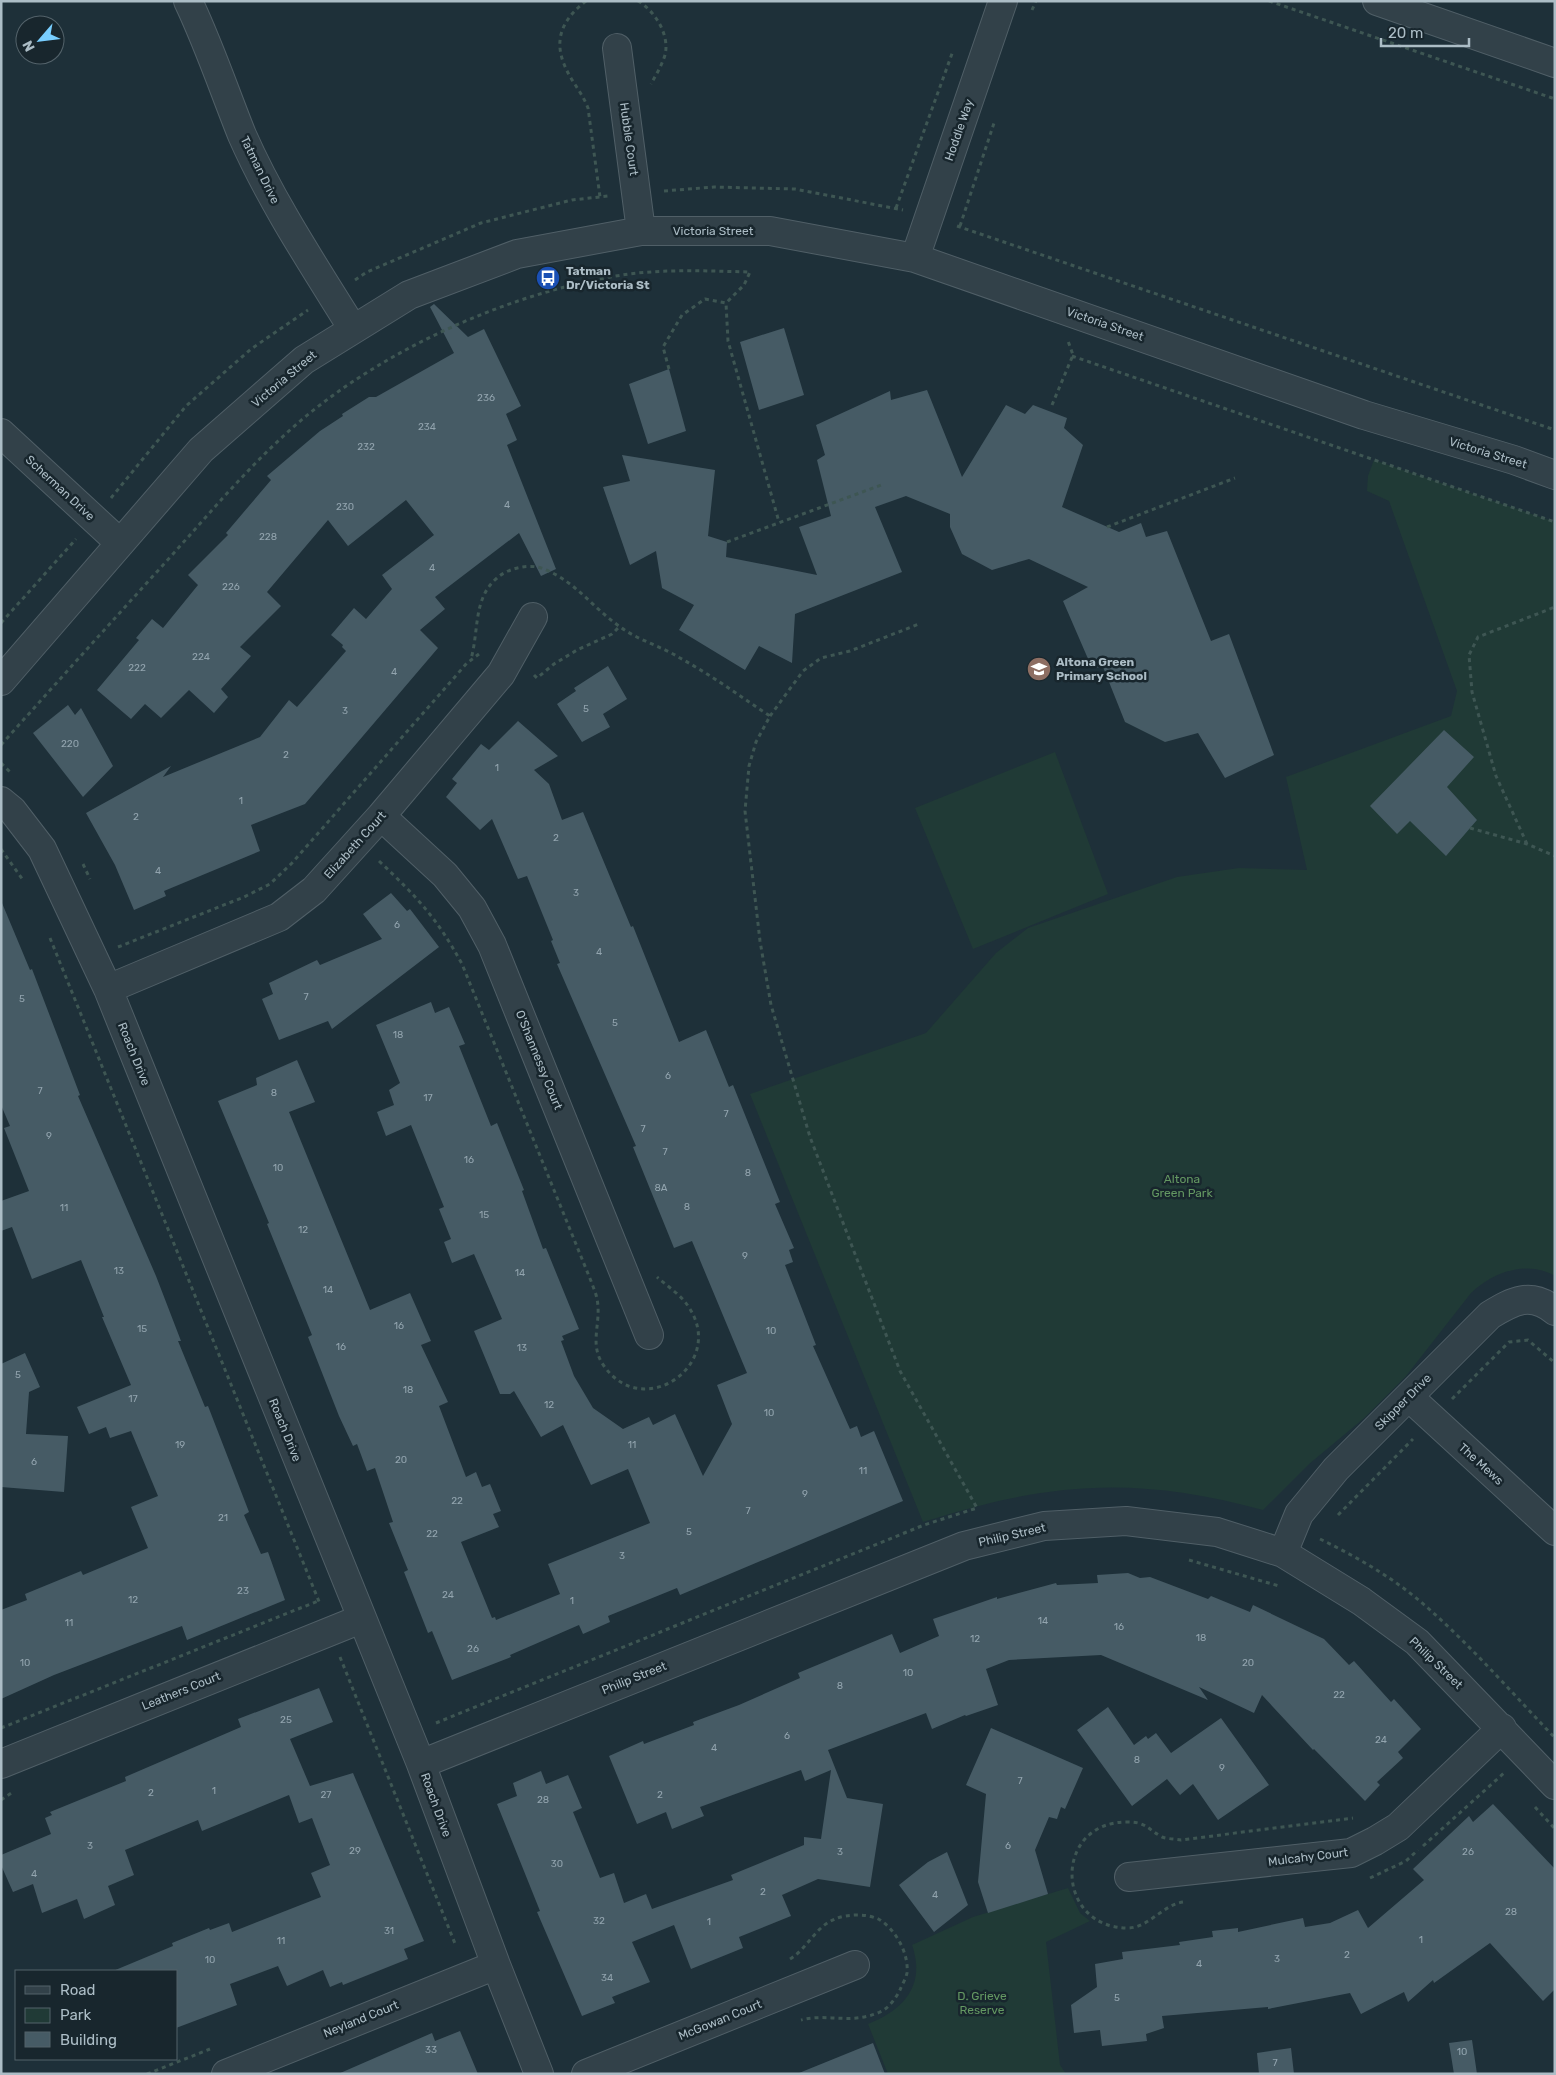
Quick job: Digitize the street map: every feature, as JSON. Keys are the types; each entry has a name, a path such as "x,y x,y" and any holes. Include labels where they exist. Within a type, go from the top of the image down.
{"street":[{"name":"Tatman Drive","path":"188,1 206,38 243,135 278,207 353,329"},
{"name":"Hoddle Way","path":"915,258 1002,1"},
{"path":"1377,1 1555,63"},
{"name":"Hubble Court","path":"616,48 641,231"},
{"name":"Victoria Street","path":"1,681 201,450 304,360 409,296 517,254 641,231 770,231 915,258 1364,415 1514,460 1555,475"},
{"name":"Scherman Drive","path":"1,434 120,543"},
{"name":"Elizabeth Court","path":"108,988 279,917 314,890 381,816 501,674 533,617"},
{"name":"Roach Drive","path":"1,801 12,810 42,849 108,988 421,1764 539,2074"},
{"name":"O'Shannessy Court","path":"381,816 445,875 472,908 492,945 649,1335"},
{"name":"Skipper Drive","path":"1283,1554 1299,1514 1336,1469 1490,1315 1512,1302 1530,1299 1546,1303 1555,1311"},
{"name":"The Mews","path":"1409,1397 1555,1531"},
{"name":"Philip Street","path":"421,1764 964,1546 1044,1526 1126,1521 1217,1532 1283,1554 1361,1601 1417,1642 1555,1785"},
{"name":"Leathers Court","path":"1,1764 361,1619"},
{"name":"Mulcahy Court","path":"1129,1877 1350,1853 1375,1842 1398,1827 1502,1728"},
{"name":"Neyland Court","path":"226,2074 496,1965"},
{"name":"McGowan Court","path":"586,2074 855,1966"}],"path":[{"path":"586,1 572,12 561,29 560,48 564,64 583,94 588,108 600,197"},
{"path":"638,1 646,6 658,22 665,39 665,53 650,92"},
{"path":"1269,1 1555,99"},
{"path":"896,208 956,44"},
{"path":"1,623 94,519 186,406 251,349 367,272 481,223 572,200 714,187 795,189 896,208 930,216 1379,372 1555,430"},
{"path":"1,745 246,473 306,417 364,376 428,339 481,314 561,289 630,274 696,270 750,272 744,285 726,302 728,341 779,522"},
{"path":"669,369 663,347 682,315 705,299 726,302"},
{"path":"1052,405 1072,356 1065,336 1072,312"},
{"path":"1072,356 1555,522"},
{"path":"1107,527 1235,478"},
{"path":"727,542 884,484"},
{"path":"1527,844 1496,776 1472,692 1469,655 1478,638 1555,606"},
{"path":"432,1725 924,1525 977,1508 900,1371 810,1137 771,1005 759,932 745,811 749,766 756,742 770,716 803,671 821,658 850,651 919,624"},
{"path":"619,627 680,657 770,716"},
{"path":"1470,828 1527,844 1555,856"},
{"path":"1,849 26,888"},
{"path":"47,930 468,1976"},
{"path":"1334,1520 1509,1342 1528,1340 1555,1363"},
{"path":"1323,1533 1319,1539 1364,1562 1429,1608 1555,1738"},
{"path":"1185,1558 1279,1586 1288,1591"},
{"path":"1,1728 318,1600"},
{"path":"1482,1748 1511,1780"},
{"path":"1530,1801 1555,1829"}],"green space":[{"name":"Altona Green Park","path":"1374,460 1555,522 1555,1276 1544,1271 1521,1269 1499,1274 1479,1286 1471,1293 1406,1376 1363,1419 1309,1464 1263,1510 1173,1491 1092,1488 1052,1491 1011,1498 923,1522 750,1094 926,1033 996,953 1028,928 1177,877 1239,868 1307,870 1286,777 1451,716 1457,691 1389,501 1367,491 1368,476"},
{"path":"1055,752 1108,894 973,949 915,808"},
{"name":"D. Grieve Reserve","path":"1068,1888 1080,1913 1090,1921 1046,1942 1060,2065 1066,2074 888,2074 868,2024 892,2011 909,1994 914,1984 916,1972 916,1959 912,1945 973,1917"}],"building":[{"path":"434,304 468,337 484,329 521,406 506,414 517,440 507,445 556,569 541,576 519,533 435,597 445,609 420,630 438,648 305,804 251,825 260,851 164,891 166,896 134,910 115,865 86,813 171,766 163,777 260,737 289,700 297,707 346,651 342,647 343,645 331,635 354,608 366,619 392,589 382,575 434,535 406,500 348,546 328,520 267,592 281,606 240,647 251,656 221,689 228,697 214,713 189,690 161,718 145,704 131,719 97,690 139,640 136,638 152,619 163,628 198,585 188,575 228,535 226,533 271,480 267,476 320,431 343,416 342,414 369,397 376,397 454,353 430,307"},
{"path":"784,328 804,395 759,410 740,342"},
{"path":"669,369 686,431 648,444 629,384"},
{"path":"927,390 962,477 1006,405 1025,414 1033,405 1067,418 1064,428 1083,445 1062,507 1119,532 1141,523 1146,537 1167,531 1211,641 1229,634 1274,755 1225,778 1198,733 1165,742 1125,722 1103,667 1092,668 1063,601 1088,587 1029,559 992,570 962,554 950,527 950,514 906,496 875,507 902,572 795,614 792,663 759,646 745,670 679,630 694,605 662,588 656,551 630,565 603,487 630,481 622,455 715,470 708,536 727,542 726,557 817,575 799,527 831,516 817,460 825,455 816,425 890,391 891,400"},
{"path":"608,666 627,699 603,714 610,727 582,742 557,704 576,691 574,688"},
{"path":"68,705 75,715 81,708 113,766 83,797 33,733"},
{"path":"518,721 558,756 534,770 549,784 562,820 583,812 631,927 633,926 679,1042 706,1030 729,1087 733,1085 780,1202 775,1204 794,1248 789,1250 793,1262 785,1265 816,1345 813,1346 850,1429 857,1426 861,1437 874,1431 903,1501 680,1595 677,1588 608,1616 610,1622 583,1634 579,1625 510,1655 511,1657 452,1680 432,1631 428,1633 404,1572 408,1570 389,1523 393,1522 375,1468 367,1471 357,1444 353,1446 339,1416 308,1337 312,1335 267,1224 269,1223 218,1101 257,1085 256,1078 297,1060 315,1102 289,1112 370,1310 410,1293 431,1341 421,1345 448,1402 439,1406 466,1477 476,1472 482,1487 490,1484 501,1511 493,1514 499,1527 461,1542 492,1618 495,1617 496,1620 560,1594 548,1564 650,1523 628,1469 591,1485 563,1425 541,1437 514,1391 510,1394 500,1394 474,1331 502,1319 474,1254 452,1263 444,1242 451,1239 439,1209 444,1207 411,1125 386,1136 377,1112 394,1105 389,1090 400,1083 376,1025 431,1002 435,1013 449,1007 465,1044 459,1046 491,1126 497,1123 524,1190 522,1191 543,1249 546,1248 579,1329 562,1336 564,1340 561,1341 574,1376 593,1408 623,1429 649,1417 653,1425 675,1414 703,1476 732,1424 717,1385 747,1373 692,1241 674,1248 633,1147 636,1146 557,964 560,963 551,941 553,940 527,876 518,879 492,819 480,830 446,797 457,783 452,779 481,744 489,750"},
{"path":"1444,730 1474,757 1447,787 1477,820 1446,856 1410,821 1397,834 1370,806"},
{"path":"391,893 407,911 410,909 439,947 332,1029 328,1021 279,1040 262,999 273,994 269,983 317,960 320,965 382,939 363,914"},
{"path":"2,903 30,970 32,969 80,1095 78,1096 156,1276 181,1341 178,1341 205,1407 208,1406 249,1512 244,1515 261,1554 268,1552 285,1600 187,1640 182,1626 54,1675 1,1699 1,1610 27,1600 25,1594 81,1571 83,1575 148,1548 131,1507 158,1496 131,1431 110,1438 106,1427 89,1434 77,1407 131,1385 102,1317 104,1317 81,1260 32,1279 12,1227 1,1231 1,1201 29,1191 4,1128 10,1126 1,1105"},
{"path":"25,1353 40,1387 29,1392 26,1434 68,1436 64,1492 1,1487 1,1364"},
{"path":"1128,1573 1140,1578 1150,1577 1208,1599 1211,1596 1250,1612 1253,1605 1324,1639 1349,1665 1354,1661 1391,1702 1394,1699 1421,1729 1398,1752 1403,1758 1377,1782 1380,1785 1365,1801 1313,1750 1262,1695 1254,1713 1199,1687 1208,1700 1101,1655 1009,1660 986,1669 998,1705 965,1715 932,1729 926,1713 828,1750 847,1798 883,1804 870,1887 818,1879 782,1895 791,1916 739,1937 743,1948 691,1969 674,1925 632,1942 650,1982 612,1997 615,2003 582,2016 537,1912 540,1911 497,1804 517,1796 513,1783 541,1771 546,1784 568,1775 582,1808 573,1812 600,1878 614,1873 624,1903 646,1894 652,1909 733,1880 731,1875 804,1845 804,1837 821,1839 831,1770 805,1781 801,1770 700,1807 704,1816 672,1829 666,1812 637,1824 609,1756 643,1741 644,1744 694,1725 693,1722 739,1705 800,1678 798,1673 892,1634 900,1653 939,1636 933,1619 997,1597 997,1599 1056,1583 1057,1585 1098,1583 1097,1575"},
{"path":"319,1688 333,1722 290,1739 310,1786 353,1773 424,1941 404,1949 408,1959 343,1985 342,1982 330,1987 323,1970 287,1986 278,1966 230,1984 237,2005 178,2027 178,1970 115,1970 173,1946 172,1943 209,1928 210,1930 229,1923 232,1932 321,1897 311,1873 330,1865 312,1818 299,1823 289,1795 202,1831 198,1820 125,1850 134,1875 108,1886 115,1905 84,1919 77,1899 42,1913 33,1884 13,1892 1,1865 1,1855 51,1834 45,1818 52,1815 50,1812 126,1781 125,1777 241,1727 238,1719"},
{"path":"1108,1707 1134,1745 1146,1736 1148,1739 1156,1733 1171,1753 1221,1718 1269,1785 1218,1820 1193,1784 1180,1795 1167,1779 1132,1806 1077,1730"},
{"path":"991,1728 1083,1768 1065,1809 1061,1807 1057,1819 1049,1817 1035,1850 1048,1894 988,1913 978,1882 986,1794 966,1785"},
{"path":"1493,1804 1555,1869 1555,1989 1543,2001 1490,1943 1434,1983 1433,1980 1408,2002 1404,1992 1361,2014 1350,1993 1268,2009 1268,2007 1162,2016 1164,2028 1146,2034 1147,2041 1102,2046 1100,2030 1074,2033 1071,2005 1097,1987 1095,1964 1123,1959 1122,1952 1180,1945 1179,1942 1213,1937 1212,1931 1238,1928 1238,1932 1303,1918 1305,1927 1330,1923 1358,1910 1368,1928 1424,1880 1413,1869 1469,1816 1473,1822"},
{"path":"947,1852 968,1905 934,1932 899,1885 928,1862"},
{"path":"460,2031 478,2074 338,2074 432,2033 435,2041"},
{"path":"1472,2040 1477,2074 1454,2074 1449,2043"},
{"path":"873,2043 885,2074 799,2074 799,2073"},
{"path":"1291,2048 1294,2074 1259,2074 1257,2053"}],"place":[{"name":"Tatman Dr/Victoria St","path":"548,278"},
{"name":"Altona Green Primary School","path":"1039,669"}]}
